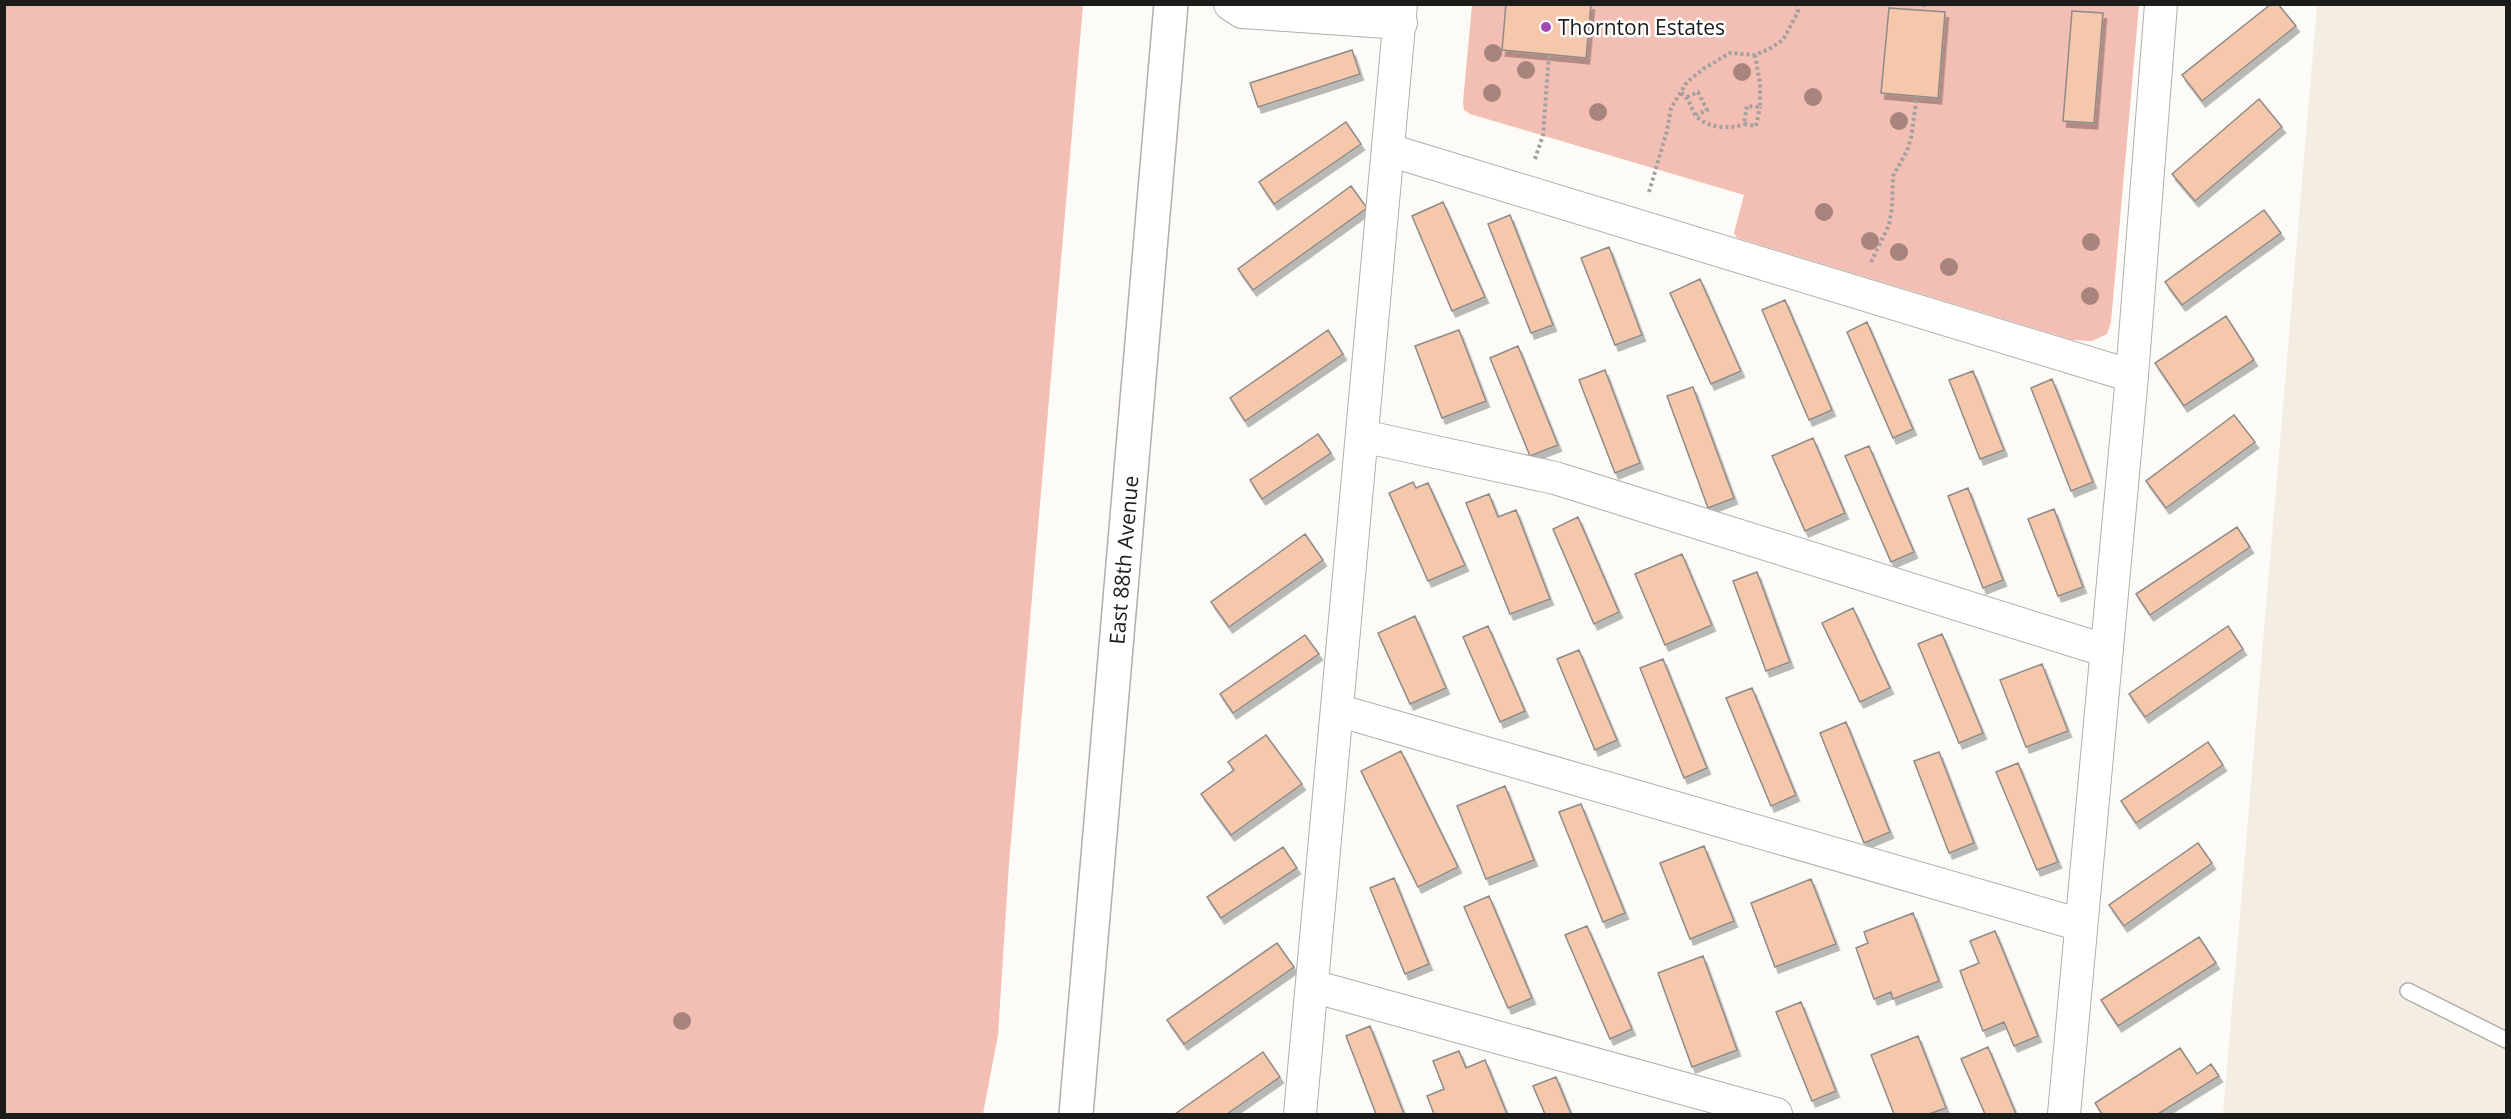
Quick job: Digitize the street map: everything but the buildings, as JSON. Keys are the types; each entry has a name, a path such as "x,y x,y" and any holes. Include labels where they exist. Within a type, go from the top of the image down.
{"main road":[{"name":"East 88th Avenue","path":"1076,1114 1171,4"}],"street":[{"path":"1230,4 1242,12 1401,14 1300,1114"},
{"path":"2064,1114 2132,376 2161,4"},
{"path":"1389,150 2132,376"},
{"path":"1362,436 1555,478 2107,651"},
{"path":"1337,710 2081,925"},
{"path":"1312,986 1776,1114"}],"lane":[{"path":"2408,991 2506,1040"}],"path":[{"path":"1639,226 1667,131 1671,108 1687,82 1730,53 1755,54 1783,40 1798,12 1796,4"},
{"path":"1924,4 1924,10"},
{"path":"1681,93 1687,97 1696,115 1704,122 1716,126 1737,127 1744,124 1756,126 1760,107 1760,84 1755,54"},
{"path":"1525,192 1543,135 1549,55"},
{"path":"1687,97 1698,92 1707,110 1696,115"},
{"path":"1859,293 1888,225 1892,208 1893,176 1907,151 1911,138 1917,96"},
{"path":"1744,124 1747,106 1760,107"}],"shaded area":[{"path":"5,4 1083,5 1009,864 998,1035 983,1114 5,1114"},
{"path":"1472,5 2139,5 2111,322 2107,334 2092,341 2073,340 1737,238 1734,233 1744,195 1470,114 1464,110 1463,102"},
{"path":"2317,5 2506,5 2506,1114 2223,1114"}],"place":[{"name":"Thornton Estates","path":"1546,27"}]}
